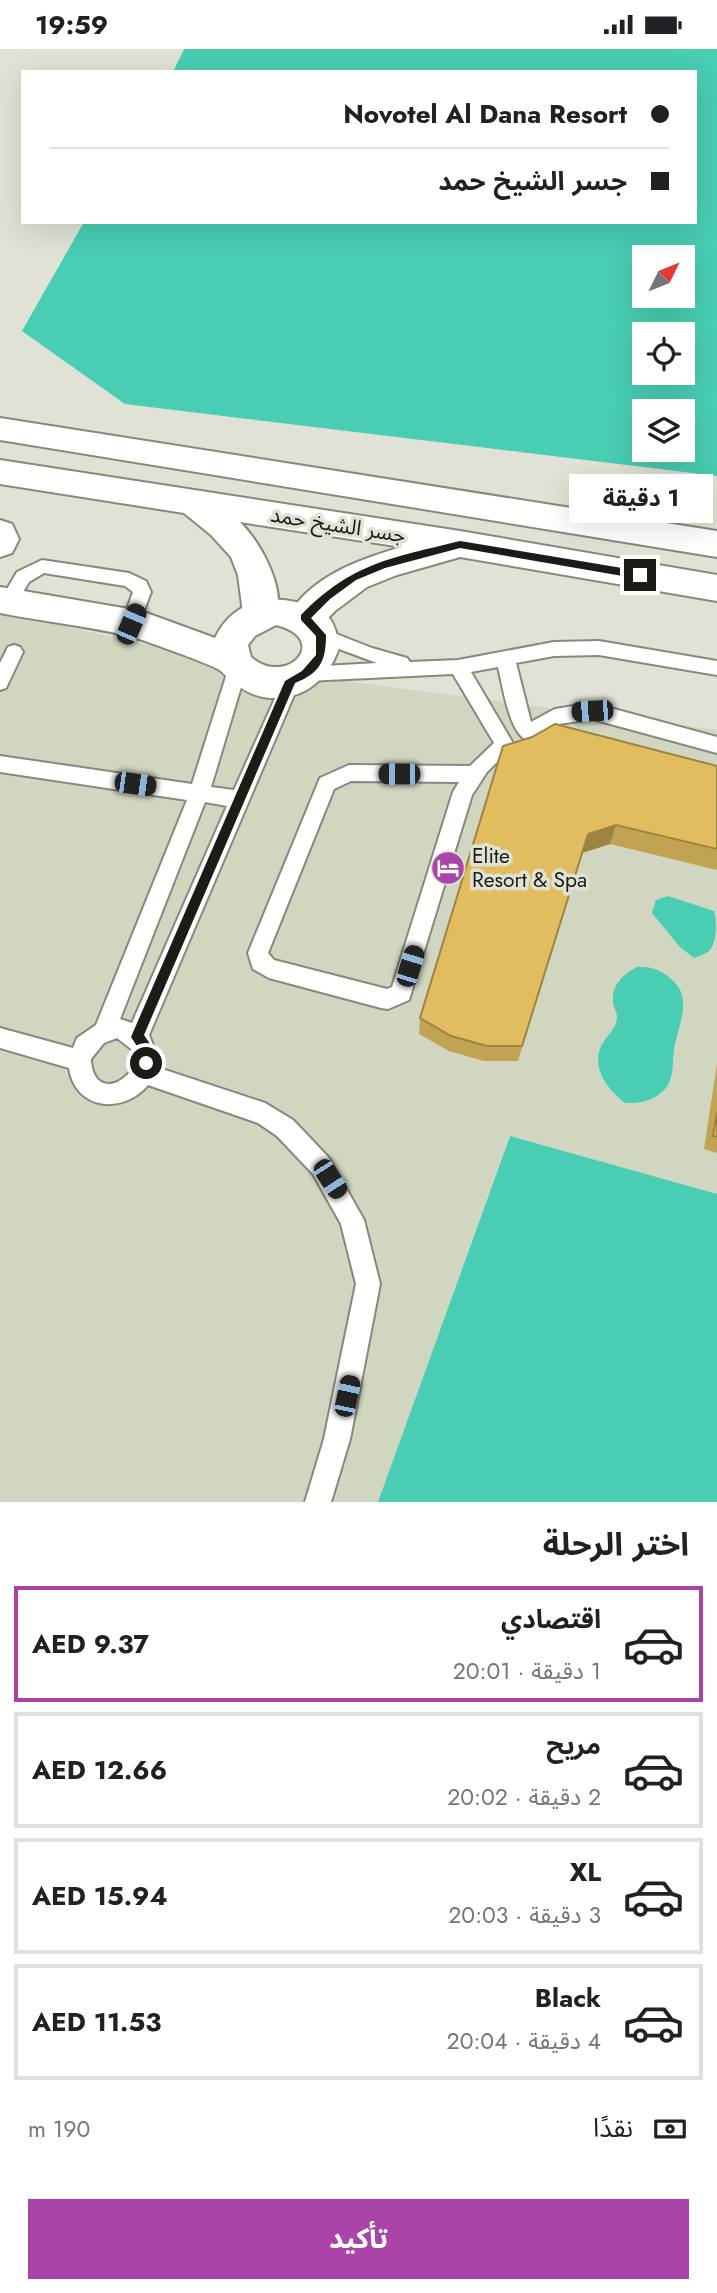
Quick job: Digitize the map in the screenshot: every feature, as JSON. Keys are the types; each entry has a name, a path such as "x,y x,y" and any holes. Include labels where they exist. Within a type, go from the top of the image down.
{"main road":[{"name":"جسر الشيخ حمد","path":"0,429 717,544"},
{"name":"جسر الشيخ حمد","path":"0,472 460,544 717,588"},
{"path":"191,501 232,533 244,548 259,583 254,617 232,639 231,651 236,664"},
{"path":"0,533 0,544"},
{"path":"4,601 136,624 236,664 246,674 267,682 298,677 321,656 313,626 326,596 352,578 382,565 460,544"},
{"path":"136,624 254,617 291,612 313,626"}],"lane":[{"path":"313,626 368,654 419,667"},
{"path":"137,1037 239,799 298,677 419,667 458,667 554,649 599,648 717,668"},
{"path":"0,683 14,652"},
{"path":"458,667 503,743 509,749 521,749 529,743 505,657"},
{"path":"105,1030 199,793 236,664"},
{"path":"526,731 555,717 592,711 717,745"},
{"path":"474,774 349,773 327,785 258,953 260,962 269,968 381,998 388,999 401,993 463,792 487,758 503,743"},
{"path":"0,764 239,799"},
{"path":"117,1028 137,1037 147,1053 144,1073 129,1088 109,1094 96,1092 85,1084 79,1073 78,1061 87,1042 105,1030 117,1028"},
{"path":"0,1038 78,1061"},
{"path":"144,1073 265,1114 285,1128 321,1166 352,1220 368,1284 337,1439 318,1502"}],"shaded area":[{"path":"0,612 261,670 717,730 717,1194 509,1136 378,1502 0,1502"}],"water":[{"path":"184,49 717,49 717,476 125,404 22,331 83,224 697,224 697,70 174,70"},
{"path":"668,896 714,911 715,936 708,951 694,958 680,947 652,913 656,900"},
{"path":"637,967 655,969 671,979 682,994 683,1012 669,1084 653,1098 625,1103 603,1079 598,1063 601,1046 617,1021 613,1001 616,985"},
{"path":"510,1136 717,1194 717,1502 378,1502"}],"building":[{"path":"555,724 717,766 717,849 616,825 588,834 522,1046 487,1046 451,1036 420,1018 503,746 532,737"},
{"path":"717,1112 717,1137 713,1136"}],"place":[{"name":"Elite Resort & Spa","path":"448,868"}],"route":[{"path":"146,1063 144,1044 137,1037 291,681 316,666 321,656 321,635 315,625 305,618 326,596 352,578 382,565 460,544 640,575"}]}
